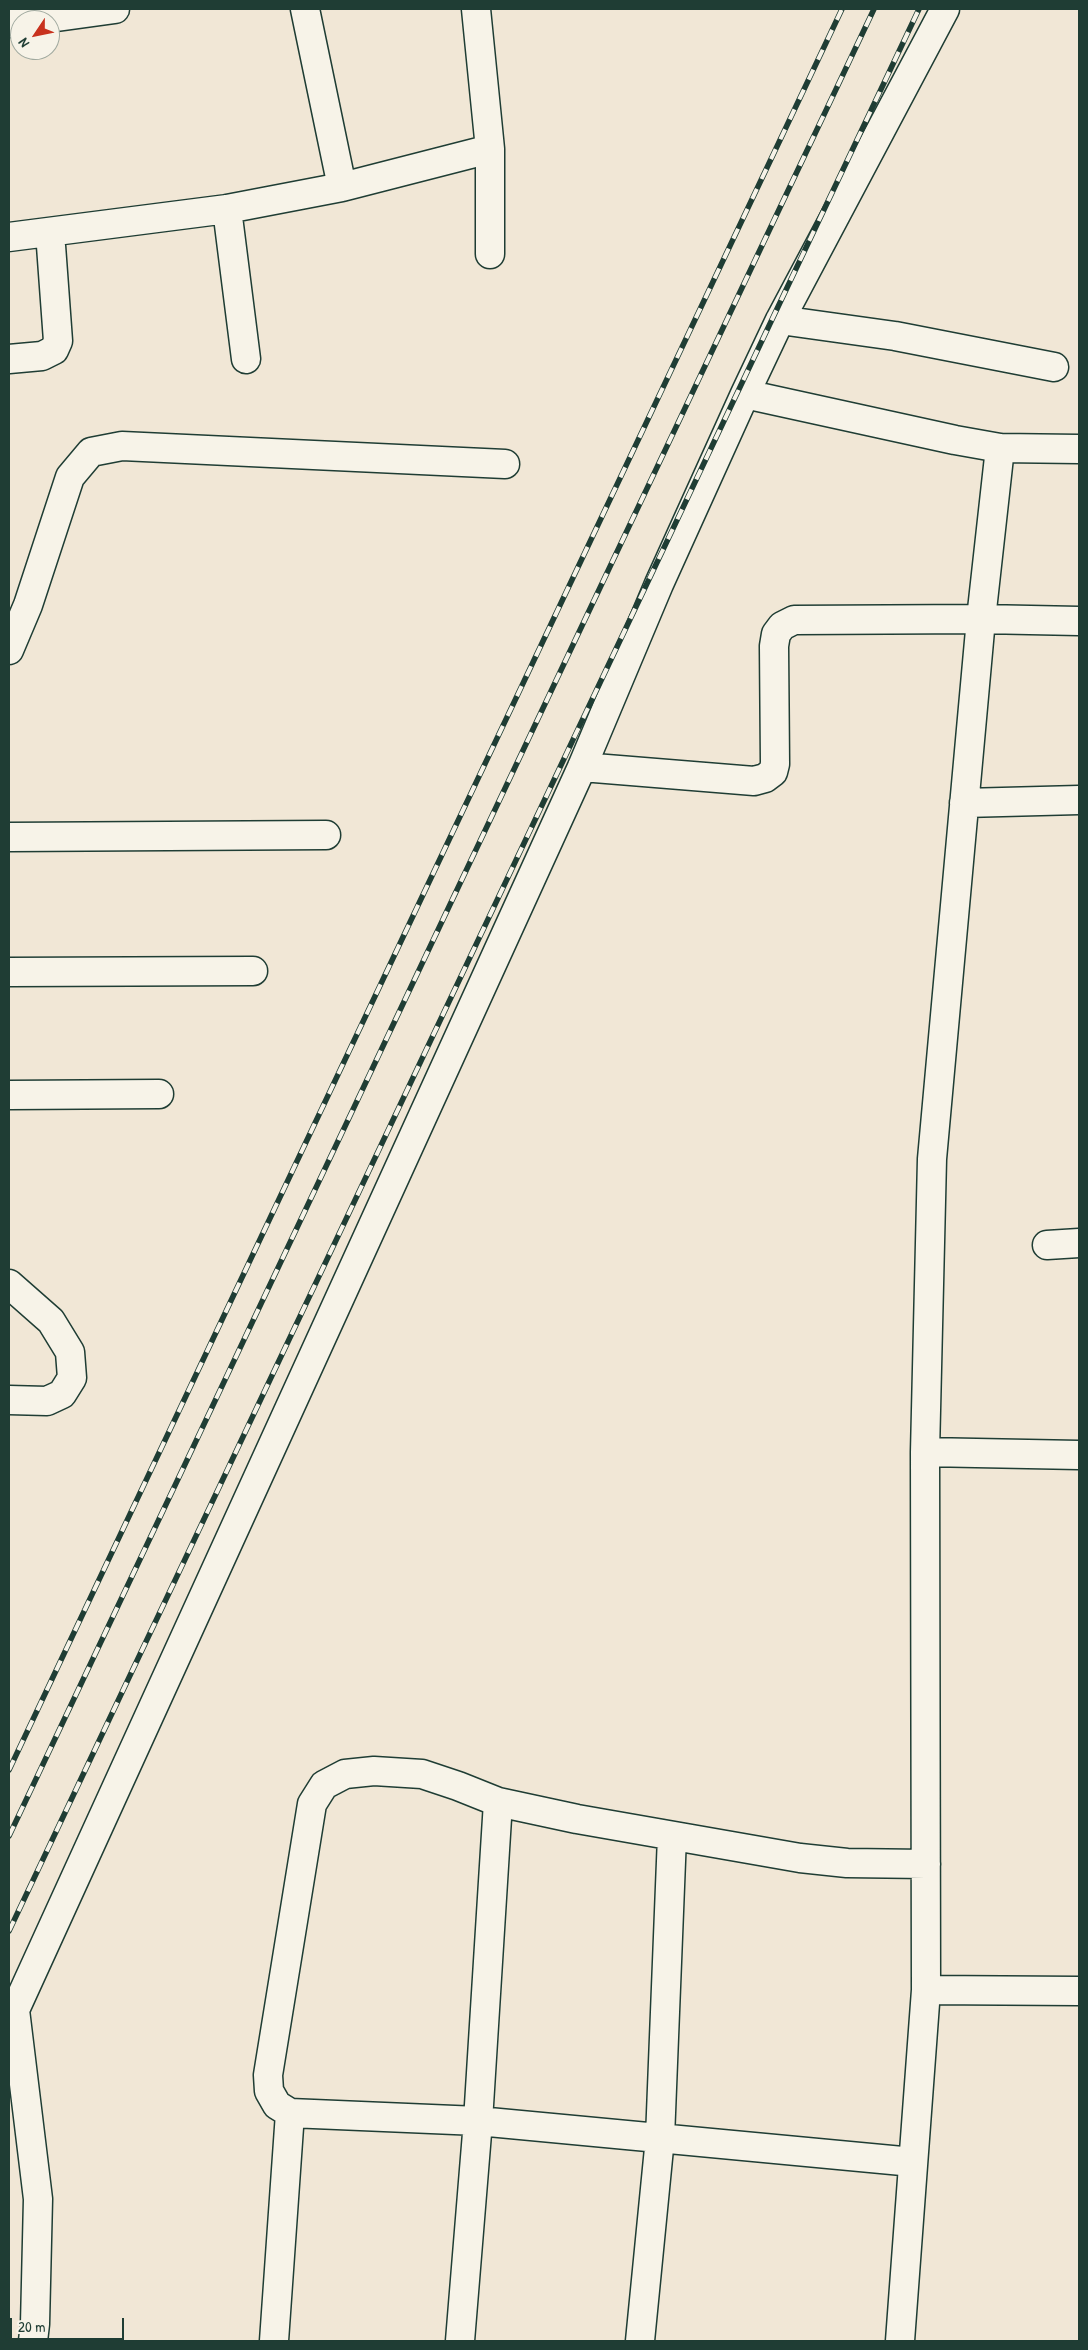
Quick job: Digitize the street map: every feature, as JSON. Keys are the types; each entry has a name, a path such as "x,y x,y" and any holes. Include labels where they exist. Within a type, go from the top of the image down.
{"street":[{"path":"60,17 115,9"},
{"path":"305,9 342,187"},
{"path":"476,9 490,149 490,254"},
{"path":"33,2341 38,2199 12,2016 582,767 659,584 780,320 945,9"},
{"path":"9,237 227,209 342,187 490,149"},
{"path":"227,209 246,359"},
{"path":"9,358 42,356 54,350 58,341 50,232"},
{"path":"780,320 895,336 1054,367"},
{"path":"746,394 955,440 1000,448 1079,449"},
{"path":"9,650 18,606 70,477 92,452 122,446 504,464"},
{"path":"900,2341 926,1990 925,1452 932,1159 964,803 1000,448"},
{"path":"582,767 754,781 765,778 772,772 775,764 774,646 776,634 782,626 794,620 982,619 1079,622"},
{"path":"964,803 1079,800"},
{"path":"9,837 326,835"},
{"path":"9,972 254,971"},
{"path":"9,1095 158,1094"},
{"path":"1048,1245 1079,1243"},
{"path":"9,1284 51,1321 70,1352 72,1378 62,1394 47,1401 9,1400"},
{"path":"925,1452 1079,1456"},
{"path":"914,2162 478,2121 290,2113 277,2105 269,2092 268,2075 312,1804 324,1785 344,1774 374,1771 422,1774 498,1802 577,1820 800,1858 847,1863 926,1864"},
{"path":"460,2341 478,2121 498,1802"},
{"path":"640,2341 660,2138 672,1836"},
{"path":"926,1990 1079,1991"},
{"path":"274,2341 290,2113"}],"railway":[{"path":"9,1770 842,9"},
{"path":"9,1836 874,9"},
{"path":"9,1931 919,9"}]}
